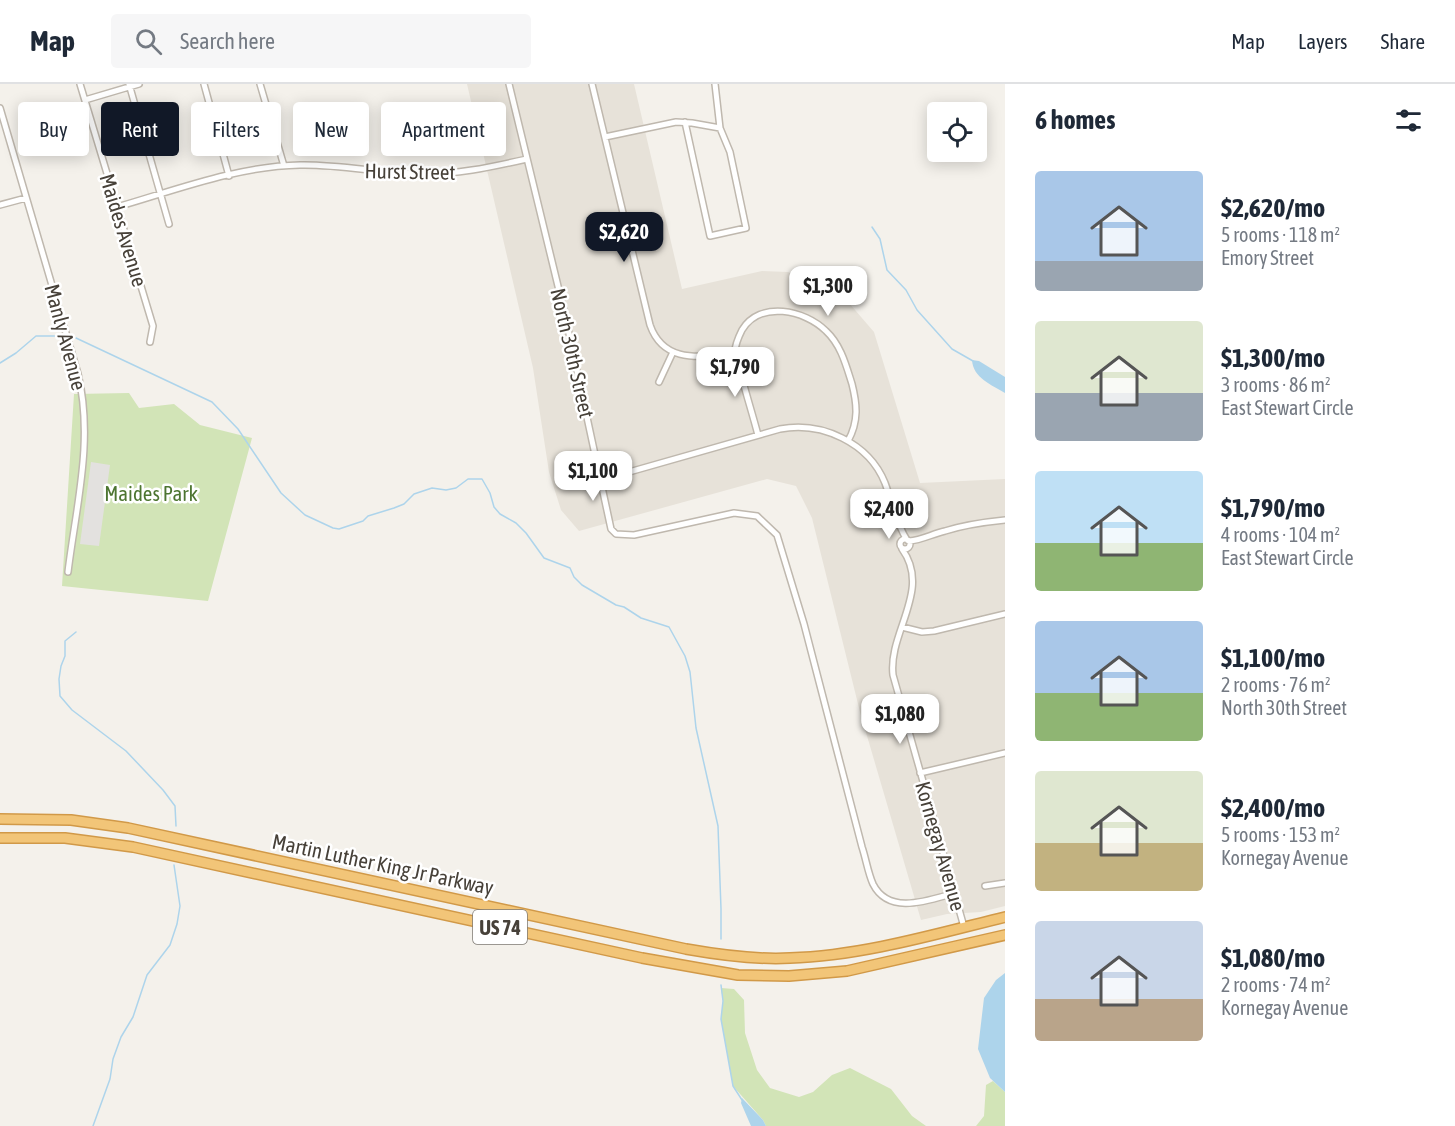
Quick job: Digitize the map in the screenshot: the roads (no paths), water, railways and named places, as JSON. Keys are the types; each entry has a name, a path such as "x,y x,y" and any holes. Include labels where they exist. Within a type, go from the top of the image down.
{"highway":[{"name":"Martin Luther King Jr Parkway","path":"0,819 71,820 128,828 686,949 736,957 790,958 837,954 1005,917"},
{"name":"Martin Luther King Jr Parkway","path":"0,837 65,838 133,847 642,958 738,975 789,976 847,971 1005,935"}],"street":[{"name":"Maides Avenue","path":"80,84 153,327 150,342"},
{"path":"85,100 129,85 139,84"},
{"path":"204,84 229,176"},
{"path":"260,84 284,166"},
{"name":"North 30th Street","path":"509,84 569,332 611,529 616,534 633,535 734,513 757,516 777,535 801,613 873,884 881,894 894,903 916,903 955,893"},
{"path":"592,84 650,325 655,336 661,344 673,352 692,356 735,354"},
{"path":"685,122 710,236 746,228 729,152 720,128 715,84"},
{"path":"129,85 169,224"},
{"name":"Manly Avenue","path":"0,108 78,374 85,406 86,440 68,572"},
{"path":"605,137 685,122 720,128"},
{"name":"Hurst Street","path":"117,207 229,176 284,166 310,165 440,175 481,170 527,159"},
{"path":"0,206 26,198"},
{"path":"758,435 735,354 736,345 748,322 759,315 776,311 804,316 820,326 838,346 856,401 856,424 848,441"},
{"path":"659,382 673,352"},
{"name":"Kornegay Avenue","path":"601,480 789,428 803,427 830,432 866,454 884,481 906,545 913,581 911,598 894,650 893,675 964,927"},
{"path":"906,545 944,531 1005,520"},
{"path":"902,627 934,631 1005,614"},
{"path":"920,773 1005,753"},
{"name":"Kornegay Avenue","path":"985,886 1005,883"}],"water":[{"path":"972,360 979,361 1005,377 1005,393 979,376"},
{"path":"1005,973 1005,1092 990,1078 978,1049 984,998 996,980"},
{"path":"742,1098 766,1126 751,1126 741,1103"}],"waterway":[{"path":"872,227 880,239 887,270 906,290 917,310 952,349 973,361"},
{"path":"0,363 36,336 60,336"},
{"path":"76,338 212,402 238,429 281,493 305,515 339,529 404,504 414,494 432,488 446,490 456,488 468,479 482,479 490,493 494,507 526,533 544,558 570,568 574,577 582,585 616,605 624,607 641,618 669,627 685,656 690,672 696,728 718,826 721,939"},
{"path":"76,632 65,641 65,656 59,679 60,696 72,710 126,751 163,790 175,806 176,826"},
{"path":"93,1126 110,1079 113,1059 121,1037 133,1017 147,975 170,945 177,924 180,906 174,865"},
{"path":"721,985 723,1001 721,1019 733,1086 742,1100"}],"park label":[{"name":"Maides Park","path":"151,493"}]}
